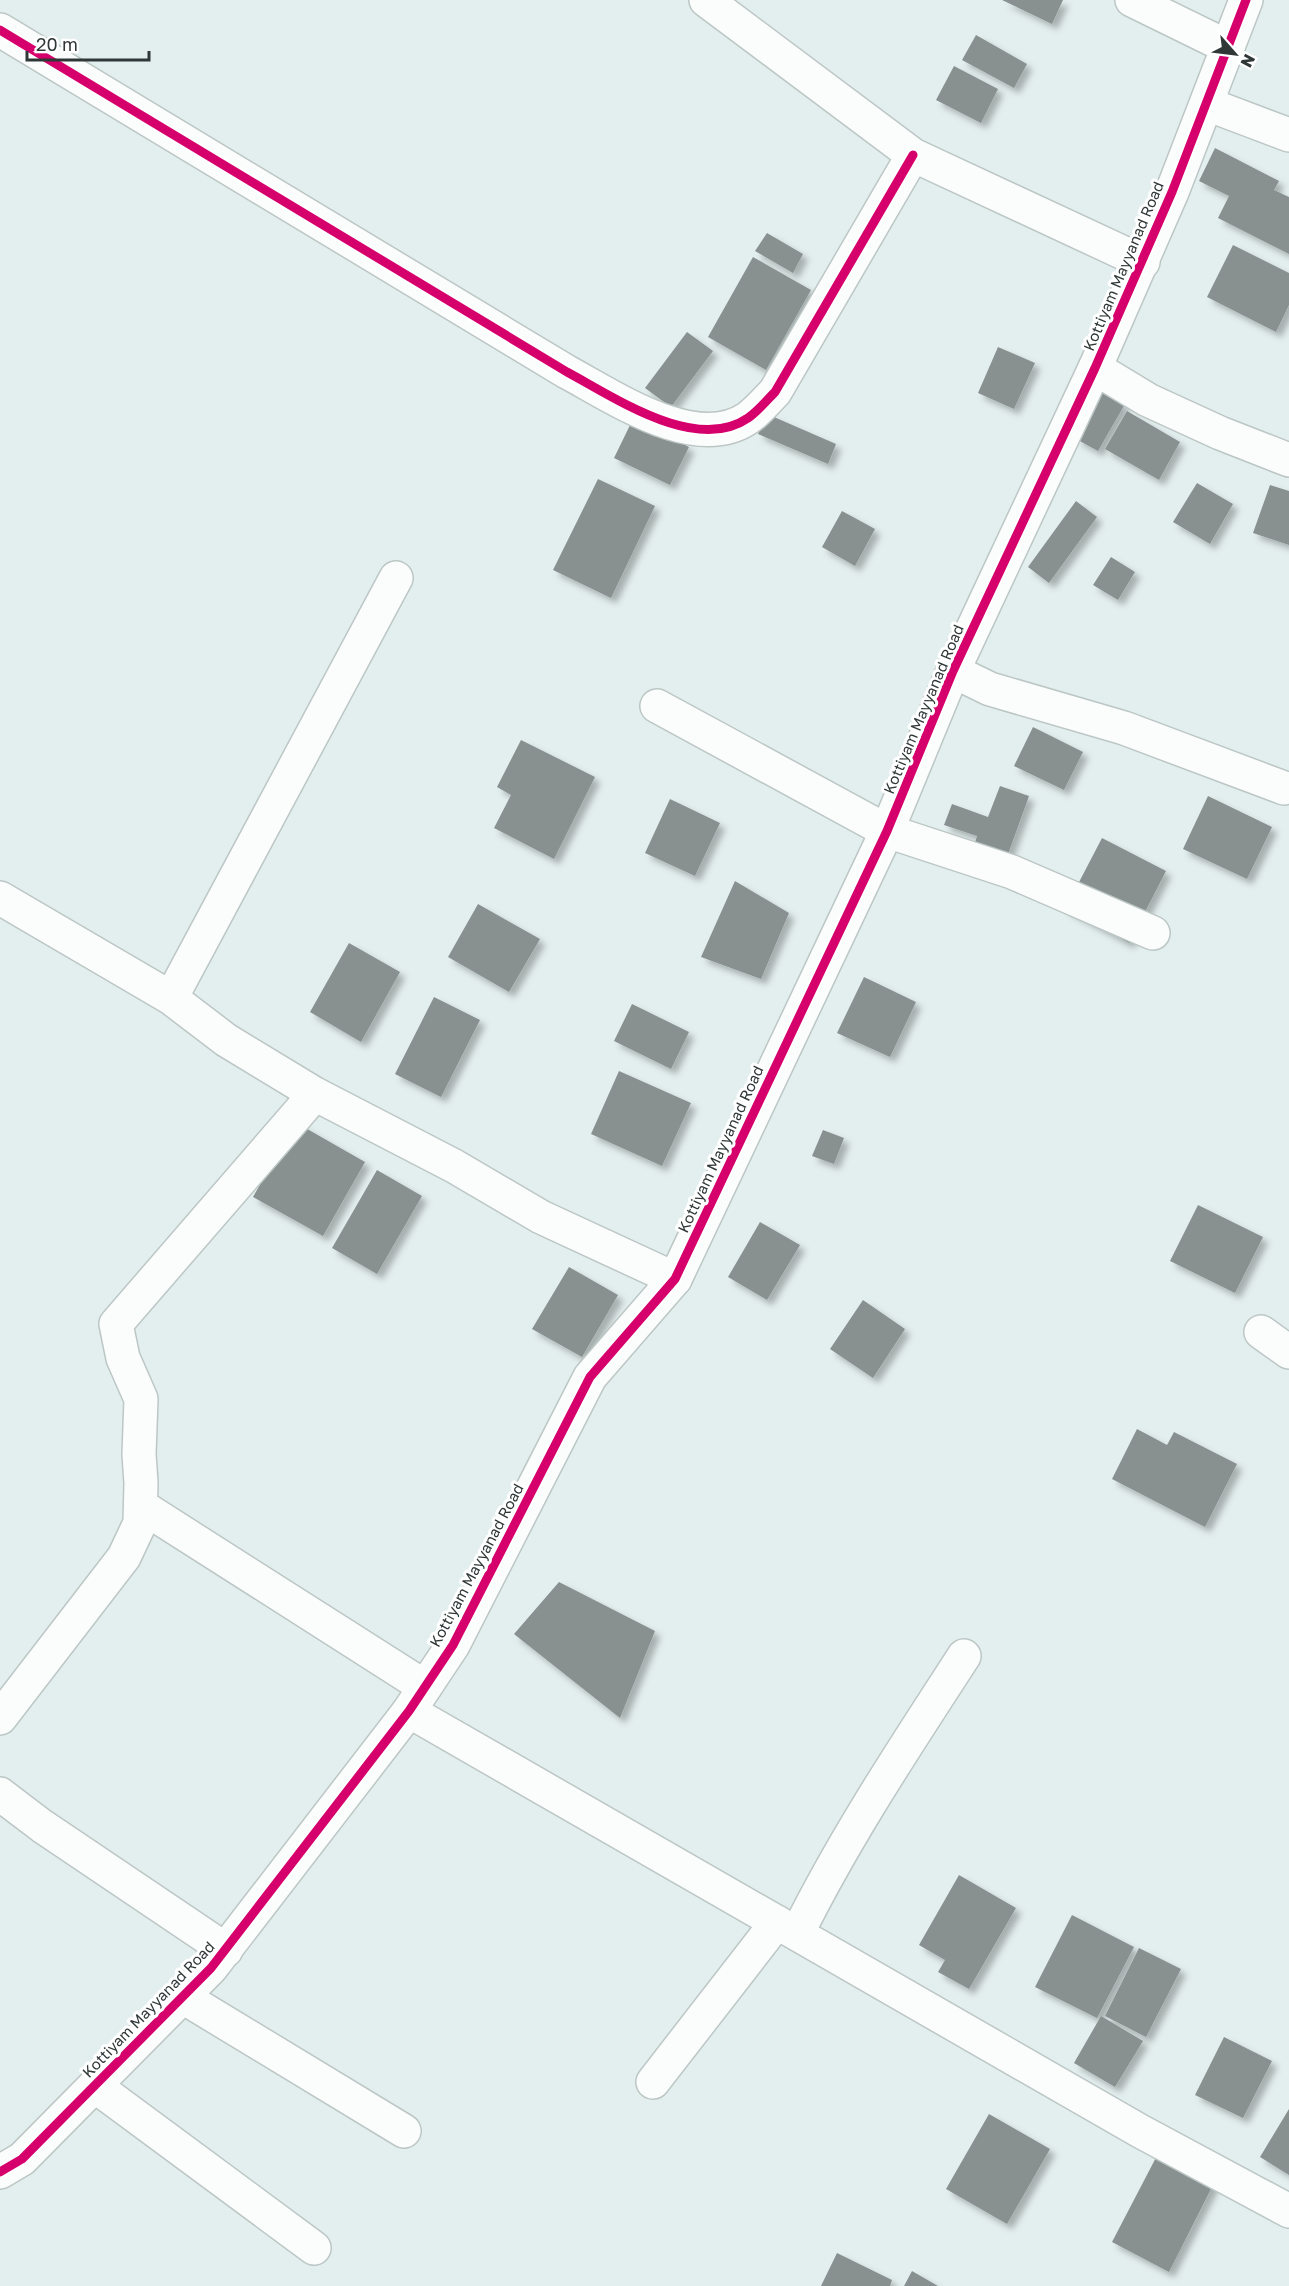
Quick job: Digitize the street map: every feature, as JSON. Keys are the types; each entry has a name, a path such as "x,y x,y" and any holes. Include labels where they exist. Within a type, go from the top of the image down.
{"street":[{"path":"706,0 913,155 1143,262"},
{"path":"1132,0 1228,47"},
{"name":"Kottiyam Mayyanad Road","path":"0,2172 22,2159 212,1968 417,1699 453,1645 590,1377 675,1279 887,831 953,671 1143,262 1246,0"},
{"path":"0,30 567,372 645,414 692,429 719,430 747,419 775,392 913,155"},
{"path":"1207,104 1289,135"},
{"path":"1095,368 1148,400 1220,433 1289,460"},
{"path":"171,998 396,578"},
{"path":"953,671 990,689 1124,728 1284,789"},
{"path":"657,706 887,831 1012,872 1154,933"},
{"path":"0,898 171,998 226,1040 315,1094 444,1161 541,1216 675,1279"},
{"path":"0,1718 124,1557 140,1523 141,1399 123,1358 116,1324 315,1094"},
{"path":"1261,1332 1289,1352"},
{"path":"141,1506 417,1699 787,1928 1140,2131 1289,2211"},
{"path":"652,2082 787,1928 823,1882 885,1777 964,1656"},
{"path":"0,1794 42,1826 226,1950"},
{"path":"183,1997 404,2131"},
{"path":"95,2086 314,2248"}],"building":[{"path":"1002,0 1063,0 1052,24"},
{"path":"976,35 1027,64 1014,88 962,60"},
{"path":"954,66 998,89 981,123 936,100"},
{"path":"1215,148 1279,181 1274,190 1289,197 1289,254 1218,218 1229,196 1199,181"},
{"path":"767,233 803,254 793,273 755,251"},
{"path":"1233,245 1289,273 1289,305 1276,332 1207,297"},
{"path":"753,257 811,290 766,370 708,337"},
{"path":"687,332 713,351 671,407 645,388"},
{"path":"998,347 1035,363 1014,409 978,393"},
{"path":"1103,391 1125,404 1098,451 1076,439"},
{"path":"1127,411 1180,442 1159,480 1105,449"},
{"path":"767,414 836,444 828,464 758,434"},
{"path":"633,419 689,447 670,485 614,458"},
{"path":"598,479 655,506 611,598 553,570"},
{"path":"1197,483 1233,504 1210,544 1173,522"},
{"path":"1270,485 1289,491 1289,545 1253,533"},
{"path":"1076,501 1097,517 1049,583 1028,567"},
{"path":"842,511 875,529 855,566 822,547"},
{"path":"1111,557 1135,572 1118,600 1093,585"},
{"path":"1033,727 1083,752 1064,790 1014,766"},
{"path":"521,740 595,777 554,859 494,828 511,795 497,787"},
{"path":"1000,786 1029,796 1007,857 974,846 977,836 944,825 952,804 988,817"},
{"path":"1208,796 1272,827 1247,879 1183,849"},
{"path":"670,799 720,823 695,876 645,853"},
{"path":"1102,838 1166,871 1129,943 1065,909"},
{"path":"735,881 789,913 761,979 701,957"},
{"path":"478,904 540,939 509,992 448,957"},
{"path":"349,943 400,972 361,1042 310,1012"},
{"path":"864,977 916,1002 890,1057 837,1033"},
{"path":"434,997 480,1020 441,1097 395,1074"},
{"path":"632,1004 689,1032 671,1069 614,1041"},
{"path":"619,1071 691,1103 662,1166 591,1134"},
{"path":"295,1122 365,1162 323,1236 253,1197"},
{"path":"823,1130 844,1138 834,1164 812,1156"},
{"path":"377,1170 422,1196 377,1274 332,1248"},
{"path":"1198,1205 1263,1237 1235,1293 1170,1261"},
{"path":"760,1222 800,1245 767,1300 728,1277"},
{"path":"569,1267 618,1295 582,1357 532,1329"},
{"path":"863,1300 905,1329 873,1378 830,1349"},
{"path":"1137,1429 1167,1445 1174,1432 1237,1464 1205,1527 1112,1479"},
{"path":"559,1582 655,1631 620,1718 514,1634"},
{"path":"959,1875 1016,1908 969,1989 938,1972 945,1960 919,1945"},
{"path":"1072,1915 1134,1947 1097,2018 1035,1987"},
{"path":"1139,1948 1181,1969 1146,2037 1105,2016"},
{"path":"1101,2016 1143,2041 1115,2087 1074,2063"},
{"path":"1224,2037 1272,2061 1243,2118 1195,2095"},
{"path":"1289,2109 1289,2175 1260,2157"},
{"path":"989,2114 1050,2149 1007,2224 946,2189"},
{"path":"1162,2146 1218,2175 1169,2272 1112,2242"},
{"path":"837,2253 892,2280 890,2286 821,2286"},
{"path":"912,2271 938,2286 904,2286"}],"cycle path":[{"path":"0,2172 22,2159 211,1968 409,1711 453,1645 590,1377 675,1279 887,831 953,671 1095,368 1172,192 1246,0"},
{"path":"0,30 567,372 656,418 680,426 704,430 727,427 748,418 775,392 913,155"}]}
